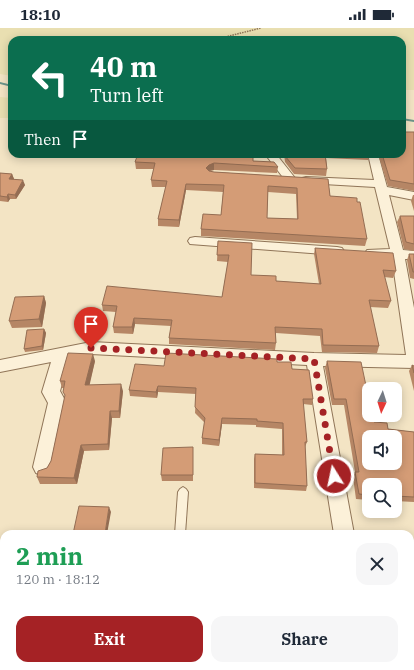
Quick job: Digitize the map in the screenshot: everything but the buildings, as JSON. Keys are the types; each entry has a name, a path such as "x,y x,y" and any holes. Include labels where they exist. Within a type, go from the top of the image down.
{"street":[{"path":"273,158 289,178"},
{"path":"374,158 398,255 414,356"},
{"path":"274,178 289,178 381,187 414,196"},
{"path":"195,241 414,255"},
{"path":"0,366 91,348 314,359 414,362"},
{"path":"43,467 57,402 50,392 62,353"},
{"path":"314,359 343,530"}],"lane":[{"path":"180,530 183,492"}],"path":[{"path":"229,36 261,28"}],"shaded area":[{"path":"0,28 414,28 414,90 406,90 406,36 8,36 8,75 0,74"},
{"path":"0,97 8,98 8,118 0,118"}],"waterway":[{"path":"0,83 8,85"},
{"path":"406,120 414,121"}],"route":[{"path":"91,348 314,359 334,476"}]}
